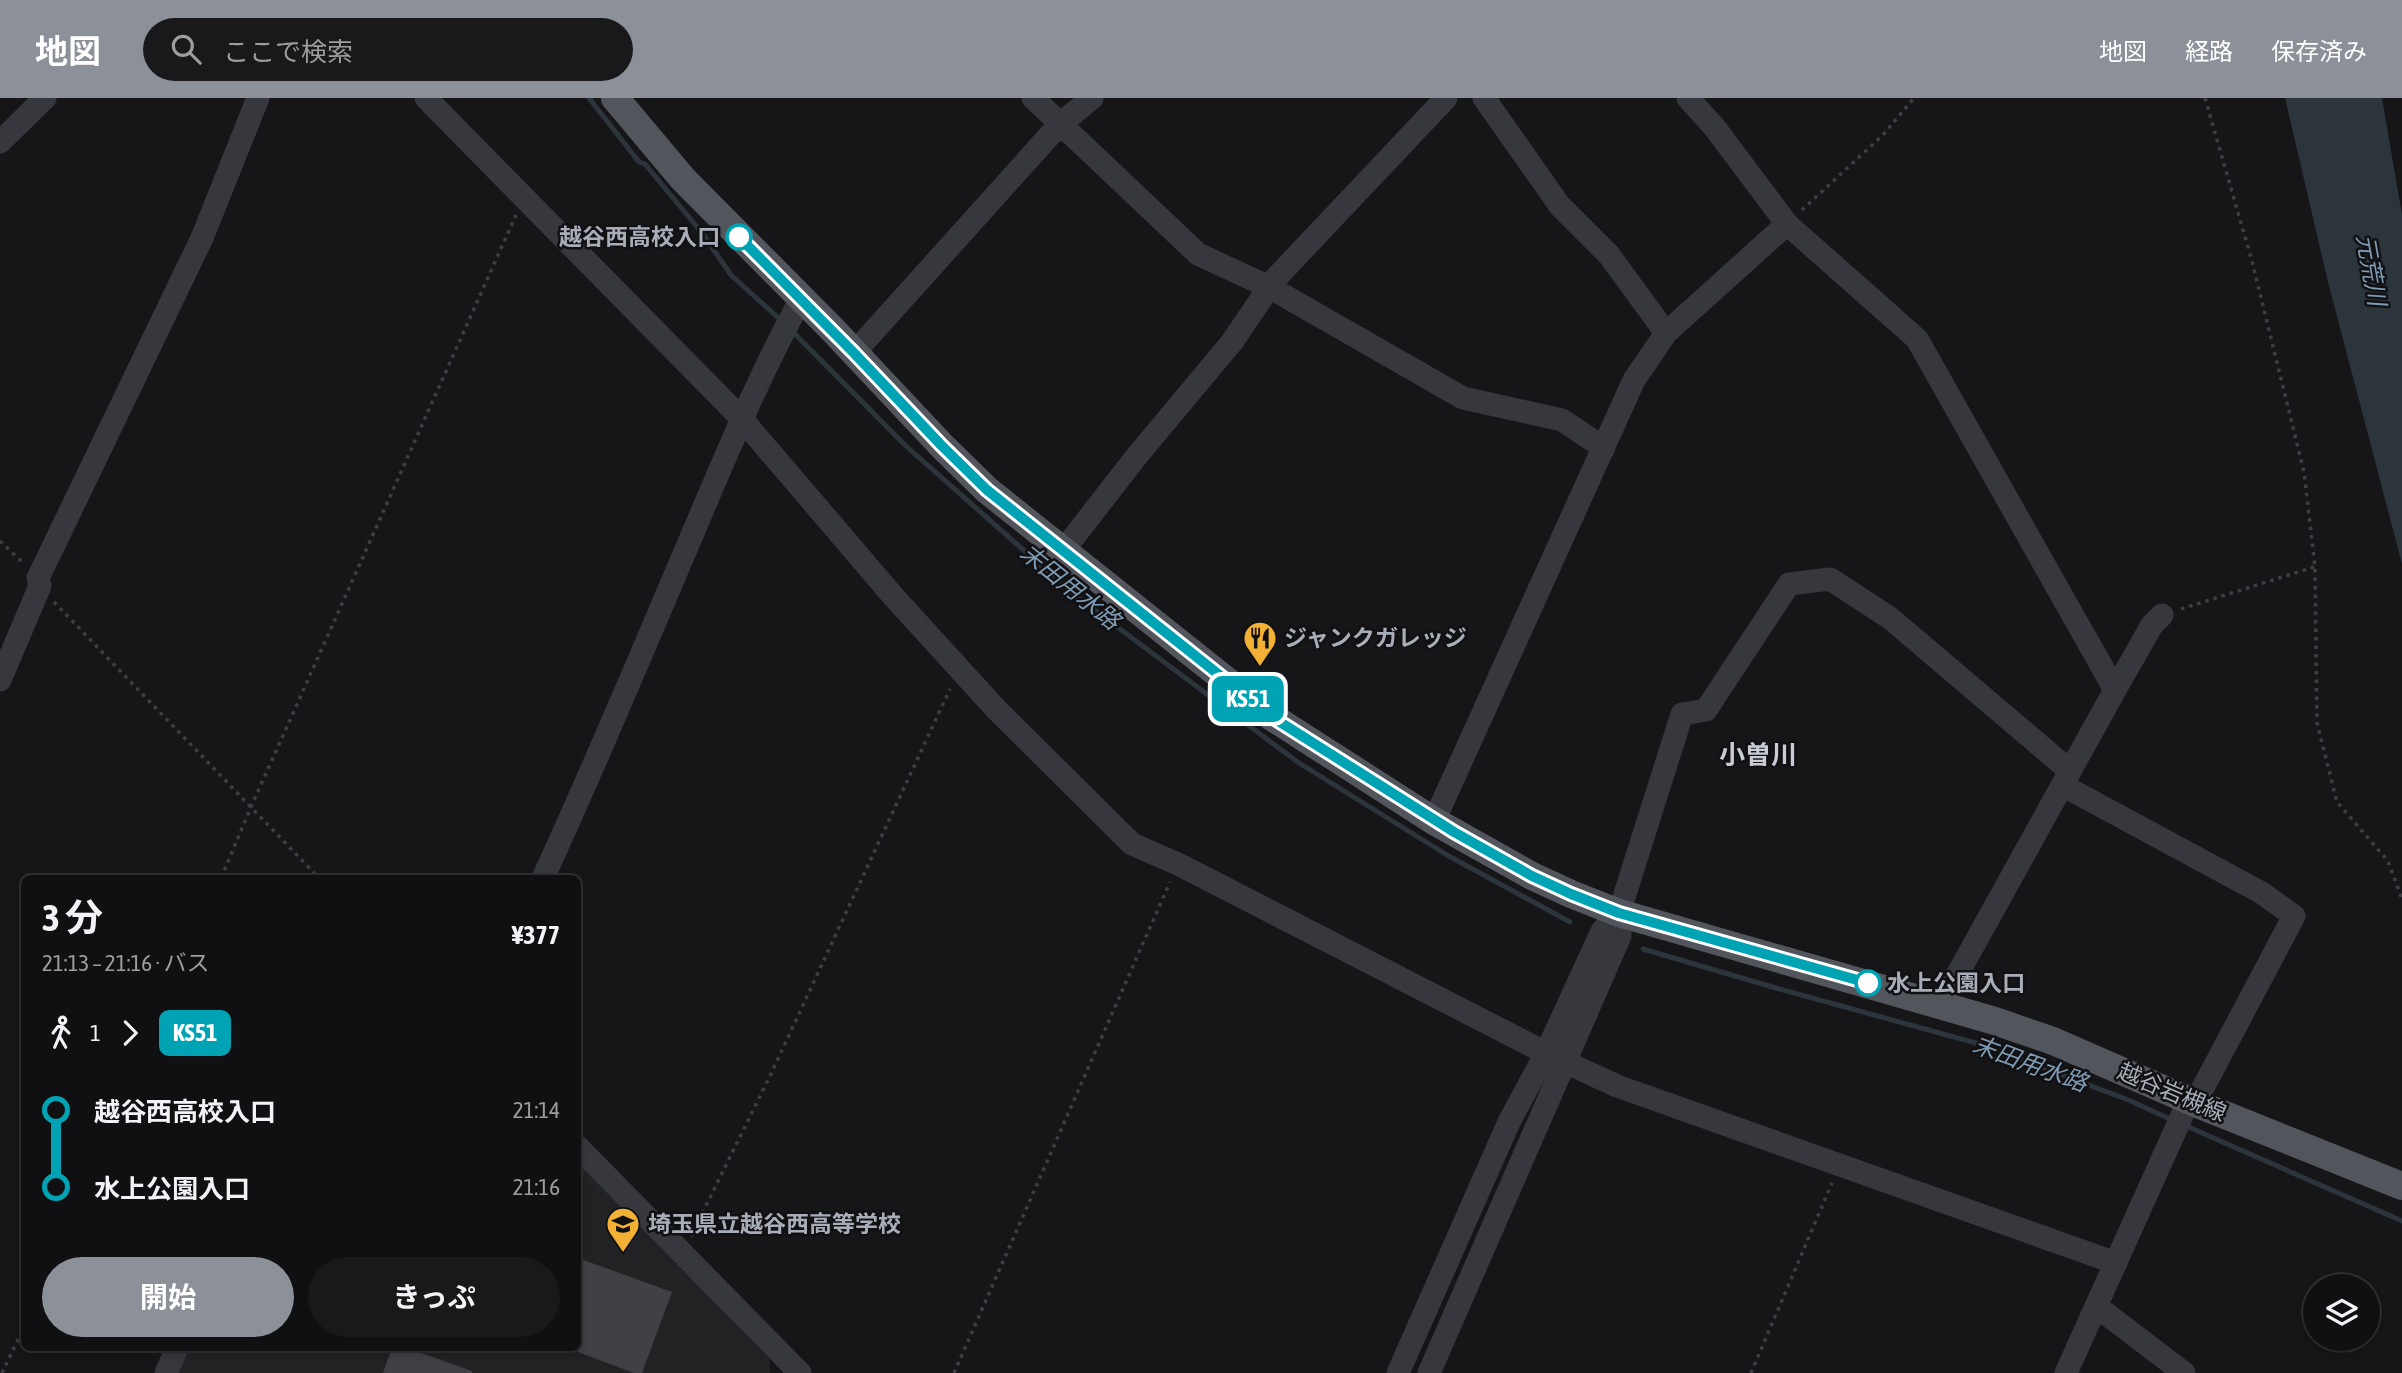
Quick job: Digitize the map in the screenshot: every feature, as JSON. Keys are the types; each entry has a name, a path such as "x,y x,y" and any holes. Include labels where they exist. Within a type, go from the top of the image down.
{"main road":[{"name":"越谷岩槻線","path":"615,98 683,179 791,317 854,353 987,490 1272,717 1434,821 1532,876 1619,913 1941,1004 2053,1041 2185,1113 2402,1186"}],"street":[{"path":"0,142 45,98"},
{"path":"0,680 39,582 202,238 258,98"},
{"path":"426,98 741,418 893,596 996,709 1132,844 1178,864 1617,1086 2116,1263"},
{"path":"1033,98 1198,254 1269,287 1463,398 1562,420 1604,448"},
{"path":"854,353 1059,125 1092,98"},
{"path":"1063,551 1136,457 1232,342 1269,287 1446,98"},
{"path":"1483,98 1560,206 1609,255 1666,334"},
{"path":"1688,98 1715,128 1787,224 1917,339 2115,690"},
{"path":"1434,821 1633,380 1666,334 1787,224"},
{"path":"543,875 596,763 741,418 791,317"},
{"path":"1429,1373 1557,1058 1602,930 1619,913 1682,714 1706,710 1789,583 1830,579 1891,618 2066,778 2262,893 2294,916 2185,1113 2066,1373"},
{"path":"1941,1004 2115,690 2152,625 2162,615"},
{"path":"1398,1373 1509,1122 1557,1058"},
{"path":"581,1150 790,1369"},
{"path":"2096,1306 2184,1373"},
{"path":"166,1373 176,1351"}],"path":[{"path":"1787,224 1883,135 1914,98"},
{"path":"2205,98 2252,261 2304,472 2315,567 2317,723 2337,802 2388,861 2402,899"},
{"path":"222,875 524,197"},
{"path":"0,541 316,875"},
{"path":"2162,615 2315,567"},
{"path":"682,1254 770,1076 959,668"},
{"path":"954,1373 1178,864"},
{"path":"1751,1373 1839,1164"},
{"path":"2,1373 21,1333"}],"shaded area":[{"name":"埼玉県立越谷西高等学校","path":"581,1163 770,1359 770,1373 177,1373 188,1351 581,1351"}],"water":[{"name":"元荒川","path":"2285,98 2382,98 2402,215 2402,564 2328,282"}],"building":[{"path":"581,1259 672,1292 642,1373 634,1373 578,1352 581,1351"},
{"path":"391,1351 415,1351 472,1371 472,1373 383,1373"}],"waterway":[{"name":"末田用水路","path":"589,98 639,162 645,164 702,233 731,275 783,322"},
{"name":"末田用水路","path":"792,331 906,446 1072,593 1299,763 1447,855 1570,922"},
{"name":"末田用水路","path":"1643,949 1983,1045 2131,1101 2172,1120"},
{"name":"末田用水路","path":"2184,1125 2402,1221"}],"bus line":[{"name":"KS51","path":"739,237 987,490 1272,717 1434,821 1532,876 1571,894 1619,913 1868,983"}],"place":[{"name":"越谷西高校入口","path":"739,237"},
{"name":"ジャンクガレッジ","path":"1260,668"},
{"name":"水上公園入口","path":"1868,983"},
{"name":"埼玉県立越谷西高等学校","path":"623,1254"}],"district":[{"name":"小曽川","path":"1758,755"}]}
